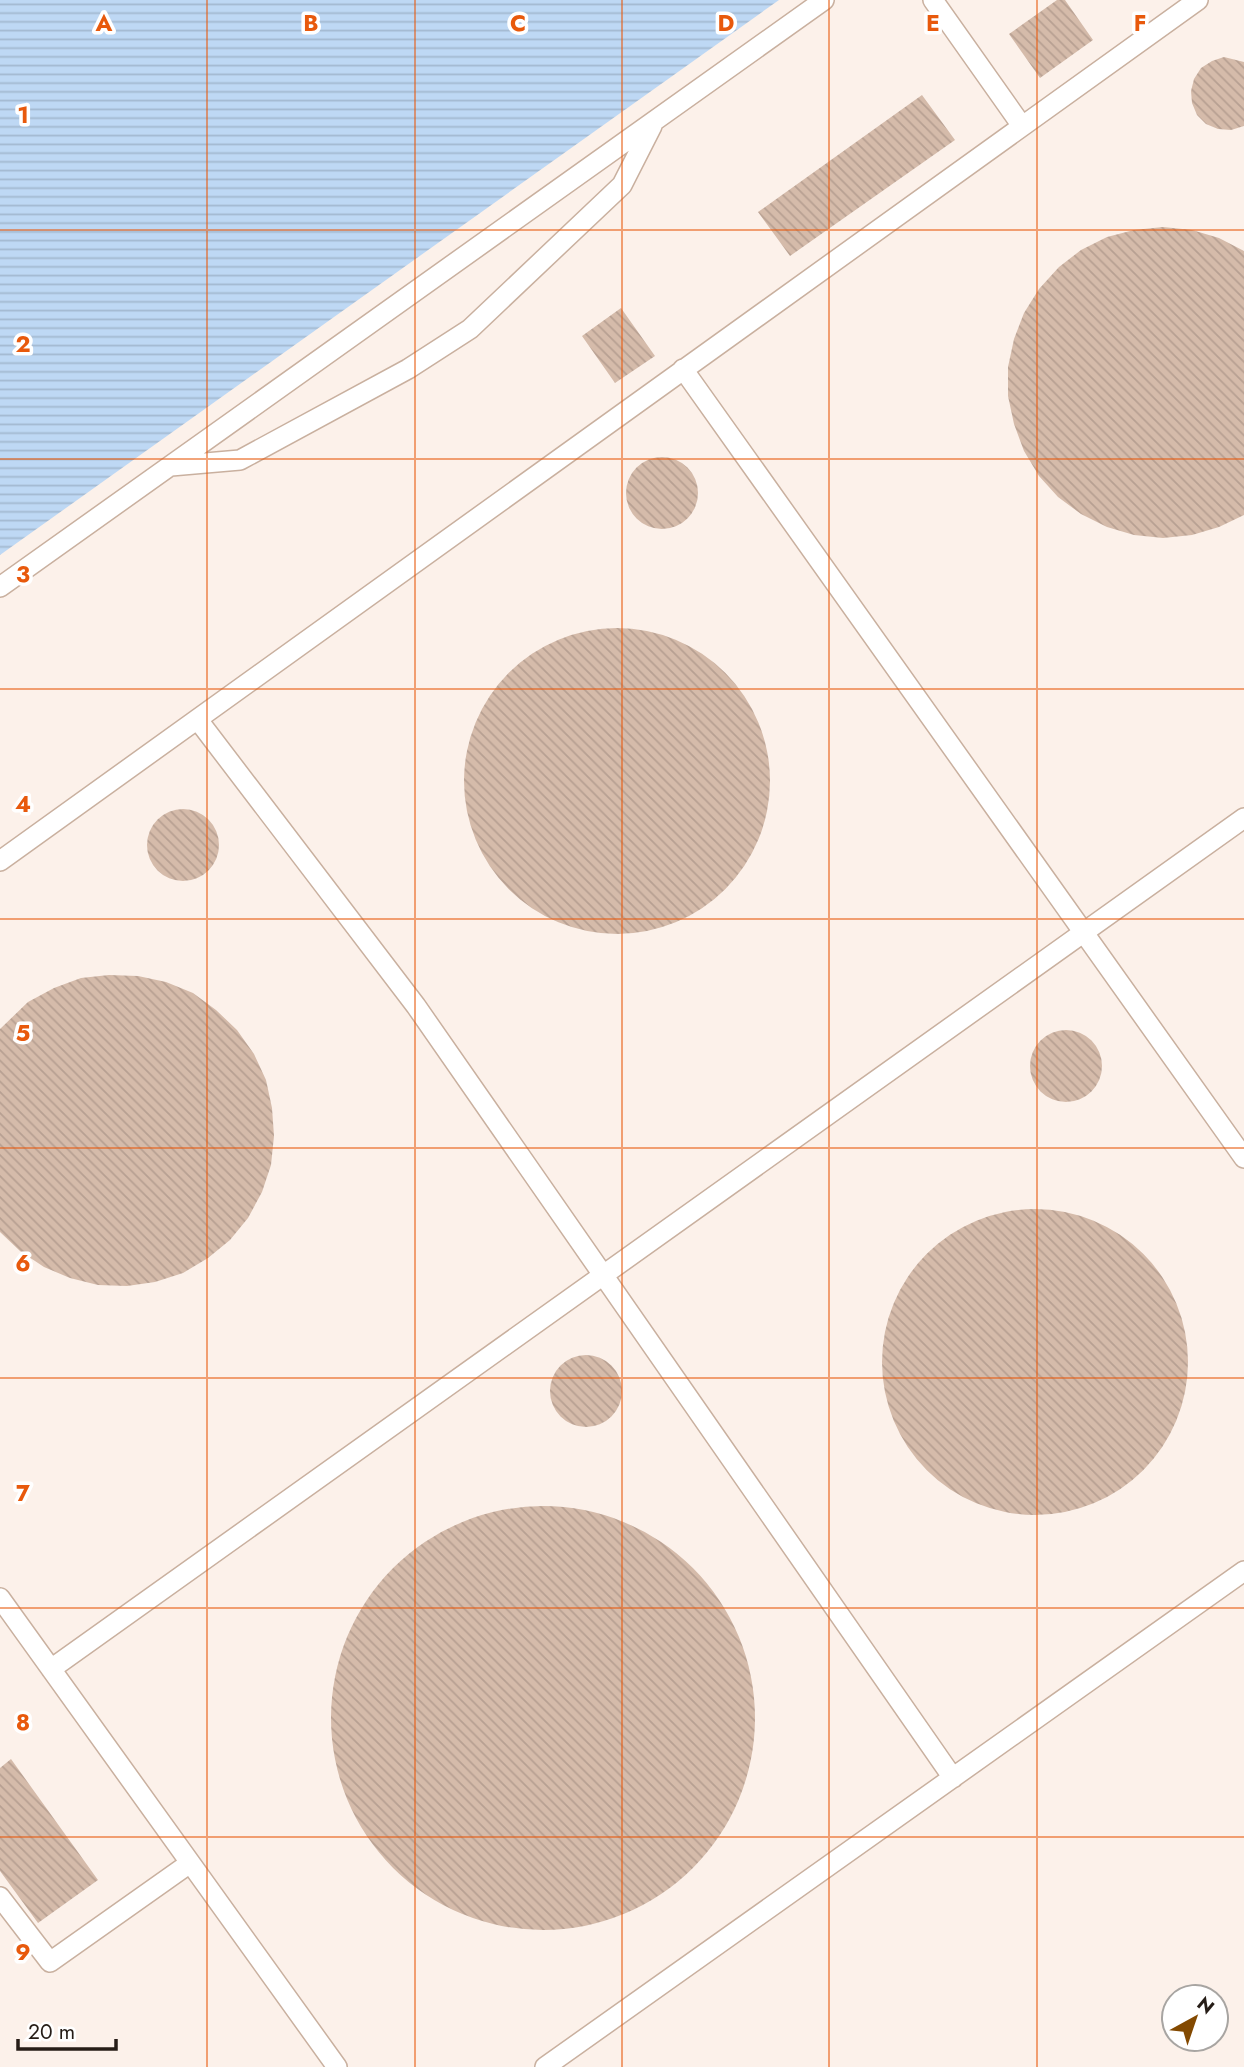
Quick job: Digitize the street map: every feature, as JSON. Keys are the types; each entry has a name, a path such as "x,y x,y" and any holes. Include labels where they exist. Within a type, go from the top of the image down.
{"lane":[{"path":"0,587 824,0"},
{"path":"0,861 1198,0"},
{"path":"937,1 1022,126"},
{"path":"171,466 240,460 408,369 470,329 622,185 654,122"},
{"path":"683,369 1244,1158"},
{"path":"198,720 416,1006 953,1778"},
{"path":"51,1669 1244,818"},
{"path":"545,2067 1244,1571"},
{"path":"0,1598 337,2067"},
{"path":"0,1897 50,1962 190,1863"}],"water":[{"path":"0,0 779,0 0,555"}],"building":[{"path":"1057,0 1065,0 1093,40 1040,78 1009,34"},
{"path":"1224,57 1244,62 1244,126 1231,130 1206,124 1197,115 1192,103 1194,79 1201,68"},
{"path":"922,95 955,140 790,256 758,212"},
{"path":"1163,227 1192,230 1219,238 1244,251 1244,515 1219,527 1192,535 1163,538 1134,535 1107,527 1081,514 1058,497 1039,476 1024,451 1008,396 1008,367 1014,339 1024,313 1039,289 1059,267 1081,250 1107,237 1134,230"},
{"path":"621,308 655,356 615,383 582,336"},
{"path":"662,457 676,460 688,467 695,479 698,493 695,507 688,519 676,526 662,529 648,526 636,519 629,507 626,493 629,479 636,467 648,460"},
{"path":"617,628 647,631 675,640 702,654 725,673 744,696 758,723 767,751 770,781 767,811 758,839 744,866 725,889 702,908 675,922 647,931 617,934 587,931 559,922 532,908 509,889 490,866 476,839 467,811 464,781 467,751 476,723 490,696 509,673 532,654 559,640 587,631"},
{"path":"183,809 197,812 209,819 216,831 219,845 216,859 209,871 197,878 183,881 169,878 157,871 150,859 147,845 150,831 157,819 169,812"},
{"path":"138,976 166,982 193,993 237,1030 254,1054 266,1080 274,1136 271,1165 262,1192 248,1218 230,1240 183,1273 155,1282 127,1286 98,1285 70,1278 44,1267 20,1251 0,1232 0,1029 28,1002 54,988 81,978"},
{"path":"1066,1030 1080,1033 1092,1040 1099,1052 1102,1066 1099,1080 1092,1092 1080,1099 1066,1102 1052,1099 1040,1092 1033,1080 1030,1066 1033,1052 1040,1040 1052,1033"},
{"path":"1035,1209 1065,1212 1093,1221 1120,1235 1143,1254 1162,1277 1176,1304 1185,1332 1188,1362 1185,1392 1176,1420 1162,1447 1143,1470 1120,1489 1093,1503 1065,1512 1035,1515 1005,1512 977,1503 950,1489 927,1470 908,1447 894,1420 885,1392 882,1362 885,1332 894,1304 908,1277 927,1254 950,1235 977,1221 1005,1212"},
{"path":"586,1355 600,1358 612,1365 619,1377 622,1391 619,1405 612,1417 600,1424 586,1427 572,1424 560,1417 553,1405 550,1391 553,1377 560,1365 572,1358"},
{"path":"543,1506 584,1510 624,1522 661,1542 693,1568 719,1600 739,1637 751,1677 755,1718 751,1759 739,1799 719,1836 693,1868 661,1894 624,1914 584,1926 543,1930 502,1926 462,1914 425,1894 393,1868 367,1836 347,1799 335,1759 331,1718 335,1677 347,1637 367,1600 393,1568 425,1542 462,1522 502,1510"},
{"path":"11,1759 98,1880 38,1923 0,1871 0,1768"}]}
